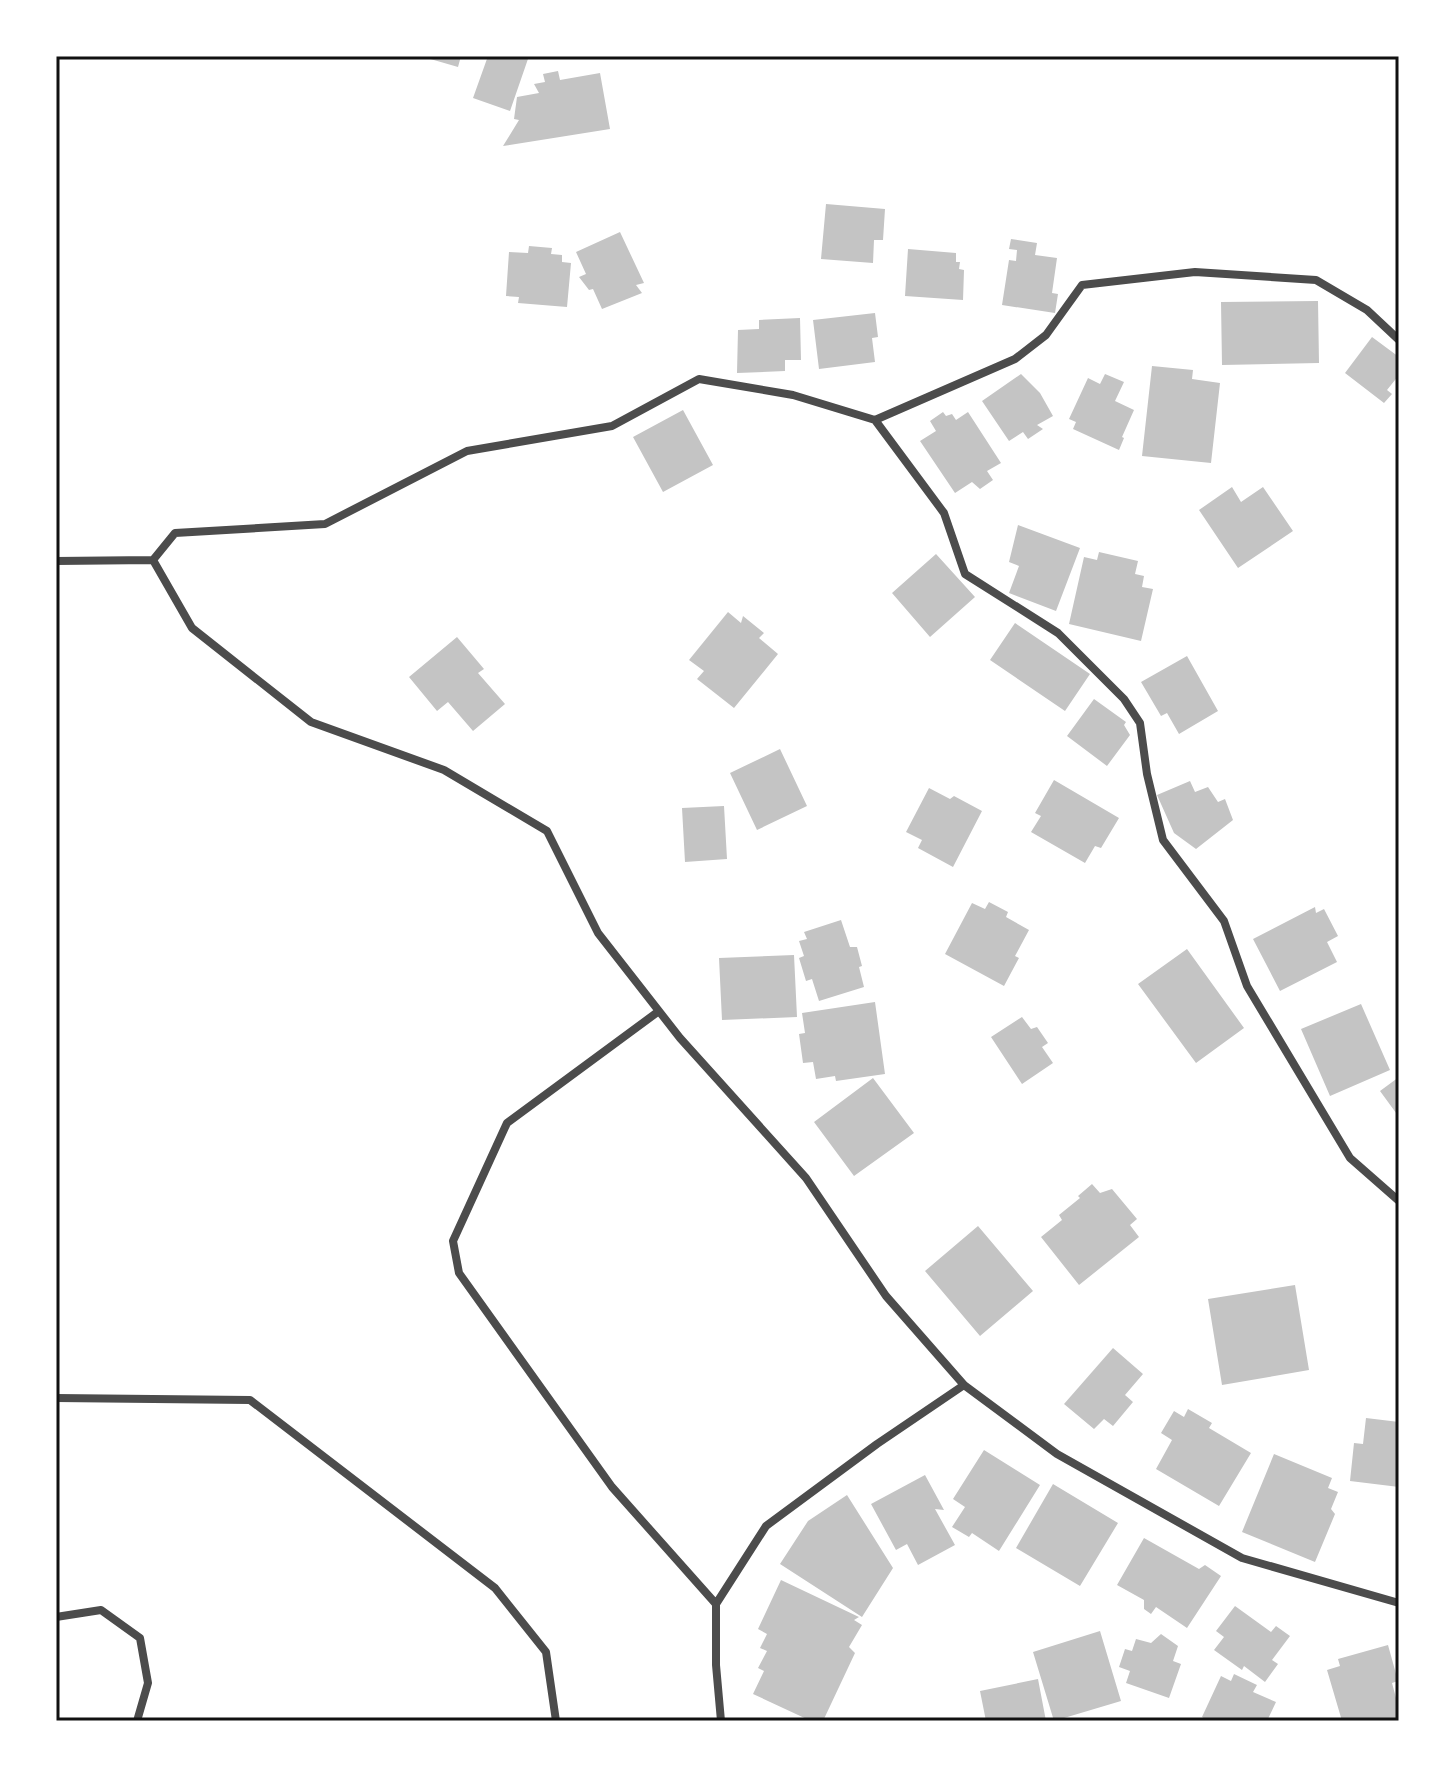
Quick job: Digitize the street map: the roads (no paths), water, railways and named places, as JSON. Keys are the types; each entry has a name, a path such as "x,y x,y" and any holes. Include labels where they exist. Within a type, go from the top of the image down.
{"street":[{"path":"875,420 1015,359 1046,335 1082,285 1195,272 1316,280 1367,310 1399,340"},
{"path":"153,560 175,533 325,524 467,451 612,426 699,379 793,395 875,420 944,513 965,574 1058,633 1124,699 1140,723 1147,774 1163,840 1224,921 1247,986 1350,1158 1399,1201"},
{"path":"56,561 153,560"},
{"path":"153,560 192,628 311,722 444,770 547,831 598,933 680,1038 806,1178 886,1296 964,1385 1057,1454 1242,1558 1399,1603"},
{"path":"659,1011 507,1123 453,1241 459,1273 612,1487 716,1604"},
{"path":"721,1721 716,1665 716,1604 766,1526 877,1444 964,1385"},
{"path":"56,1398 250,1400 495,1588 546,1652 556,1721"},
{"path":"56,1617 101,1610 140,1638 148,1683 137,1721"}]}
